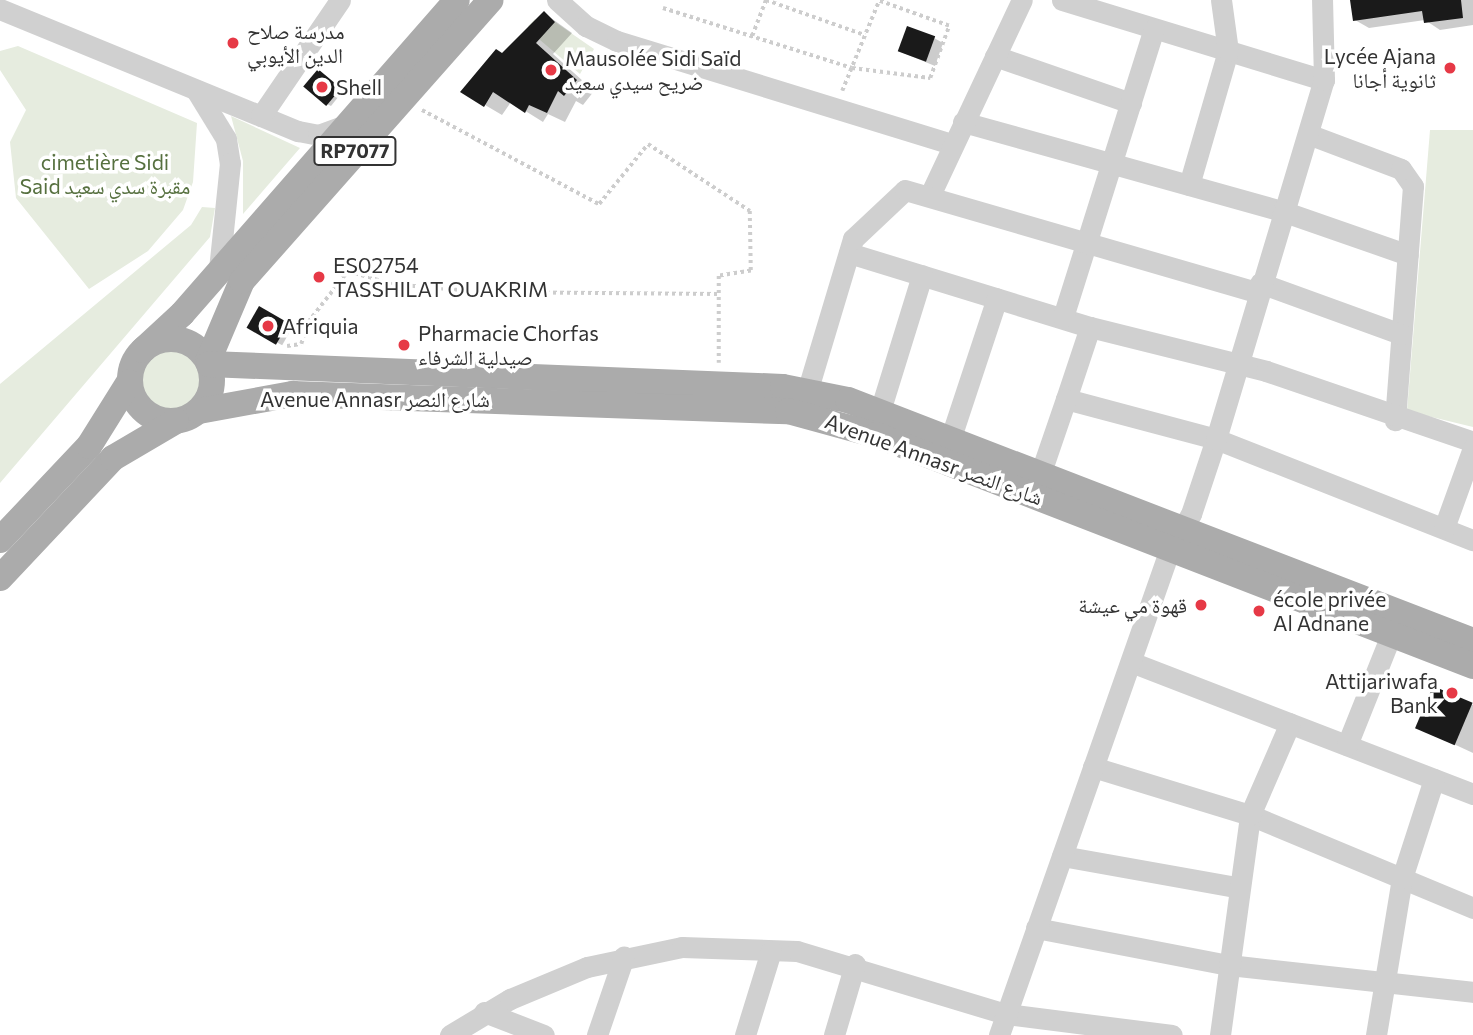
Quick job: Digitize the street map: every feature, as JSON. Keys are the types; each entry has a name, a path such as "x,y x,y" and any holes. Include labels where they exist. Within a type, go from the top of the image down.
{"main road":[{"name":"RP7077","path":"188,416 212,390 209,363 226,308 404,94 491,0"},
{"name":"RP7077","path":"0,540 89,446 130,382 143,350 219,272 451,4"},
{"path":"226,308 227,339 268,369"},
{"path":"143,350 178,340 209,363"},
{"name":"Avenue Annasr شارع النصر","path":"209,363 268,369 719,385 807,392 880,411 1041,472 1177,536"},
{"path":"130,382 139,407 188,416"},
{"name":"Avenue Annasr شارع النصر","path":"188,416 293,394 788,411 876,435 1177,536 1396,622 1473,641"},
{"path":"0,578 113,458 188,416"},
{"name":"Avenue Annasr شارع النصر","path":"1396,622 1473,666"}],"street":[{"path":"261,116 340,0"},
{"path":"557,0 586,26 617,41 952,144"},
{"path":"931,193 962,122 1022,0"},
{"path":"1062,0 1113,7 1154,29 1324,80"},
{"path":"1189,186 1228,51 1221,0"},
{"path":"999,1035 1130,662 1216,439 1259,287 1324,80 1322,0"},
{"path":"0,9 310,134 345,125"},
{"path":"1063,317 1154,29"},
{"path":"995,56 1130,103"},
{"path":"196,90 226,139 230,163 230,208 219,272"},
{"path":"962,122 1282,211 1408,255"},
{"path":"1308,134 1406,173 1413,186 1395,420"},
{"path":"807,392 849,253 859,230 905,190 931,193 1086,242 1259,287 1401,334"},
{"path":"849,253 1090,327 1236,367 1266,371 1395,420 1473,442"},
{"path":"880,411 922,275"},
{"path":"951,437 997,298"},
{"path":"1041,472 1090,327"},
{"path":"1066,400 1216,439 1473,540"},
{"path":"1444,528 1473,447"},
{"path":"1347,745 1396,622"},
{"path":"1130,662 1473,794"},
{"path":"1220,1035 1236,887 1250,815 1290,723"},
{"path":"1093,767 1250,815 1473,908"},
{"path":"1376,1035 1402,878 1434,779"},
{"path":"1062,856 1236,887"},
{"path":"1036,929 1229,965 1385,979 1473,992"},
{"path":"450,1035 484,1012 624,956 682,947 771,951 856,964 1006,1014 1172,1035"},
{"path":"745,1035 771,951"},
{"path":"597,1035 624,956"},
{"path":"834,1035 856,964"},
{"path":"484,1012 534,1033"}],"path":[{"path":"663,8 852,68 930,78 948,26 879,0 852,68 835,109"},
{"path":"752,36 766,1 865,35"},
{"path":"404,94 436,122 599,204 648,144 750,211 751,271 719,276 719,385"},
{"path":"268,369 288,343 301,344 308,322 348,271 391,284 483,292 719,294"}],"green space":[{"path":"535,19 547,31 555,22 594,49 580,74 533,34 528,26"},
{"name":"cimetière Sidi Said مقبرة سدي سعيد","path":"18,46 197,123 193,182 183,210 148,251 89,289 16,198 10,142 26,110 0,70 0,51"},
{"path":"231,116 300,148 243,214 243,161"},
{"path":"1430,130 1473,130 1473,427 1407,411"},
{"path":"202,207 215,208 210,237 0,483 0,384 191,225"},
{"path":"171,350 188,355 196,363 201,380 196,397 188,405 171,410 154,405 146,397 141,380 146,363 154,355"}],"building":[{"path":"1350,0 1461,0 1463,18 1424,23 1422,11 1353,21"},
{"name":"Mausolée Sidi Saïd ضريح سيدي سعيد","path":"544,11 555,22 536,43 577,80 564,96 558,91 547,113 529,105 525,113 493,92 484,107 460,92 496,49 502,53"},
{"path":"907,26 935,36 926,62 898,51"},
{"name":"Shell","path":"318,69 341,88 326,106 303,87"},
{"name":"Afriquia","path":"259,306 288,323 276,345 246,328"},
{"path":"1433,686 1473,703 1455,745 1415,728"}],"place":[{"name":"مدرسة صلاح الدين الأيوبي","path":"233,43"},
{"name":"Lycée Ajana ثانوية أجانا","path":"1450,68"},
{"name":"Mausolée Sidi Saïd ضريح سيدي سعيد","path":"551,70"},
{"name":"Shell","path":"322,87"},
{"name":"ES02754 TASSHILAT OUAKRIM","path":"319,277"},
{"name":"Afriquia","path":"268,326"},
{"name":"Pharmacie Chorfas صيدلية الشرفاء","path":"404,345"},
{"name":"قهوة مي عيشة","path":"1201,605"},
{"name":"école privée Al Adnane","path":"1259,611"},
{"name":"Attijariwafa Bank","path":"1452,693"}]}
